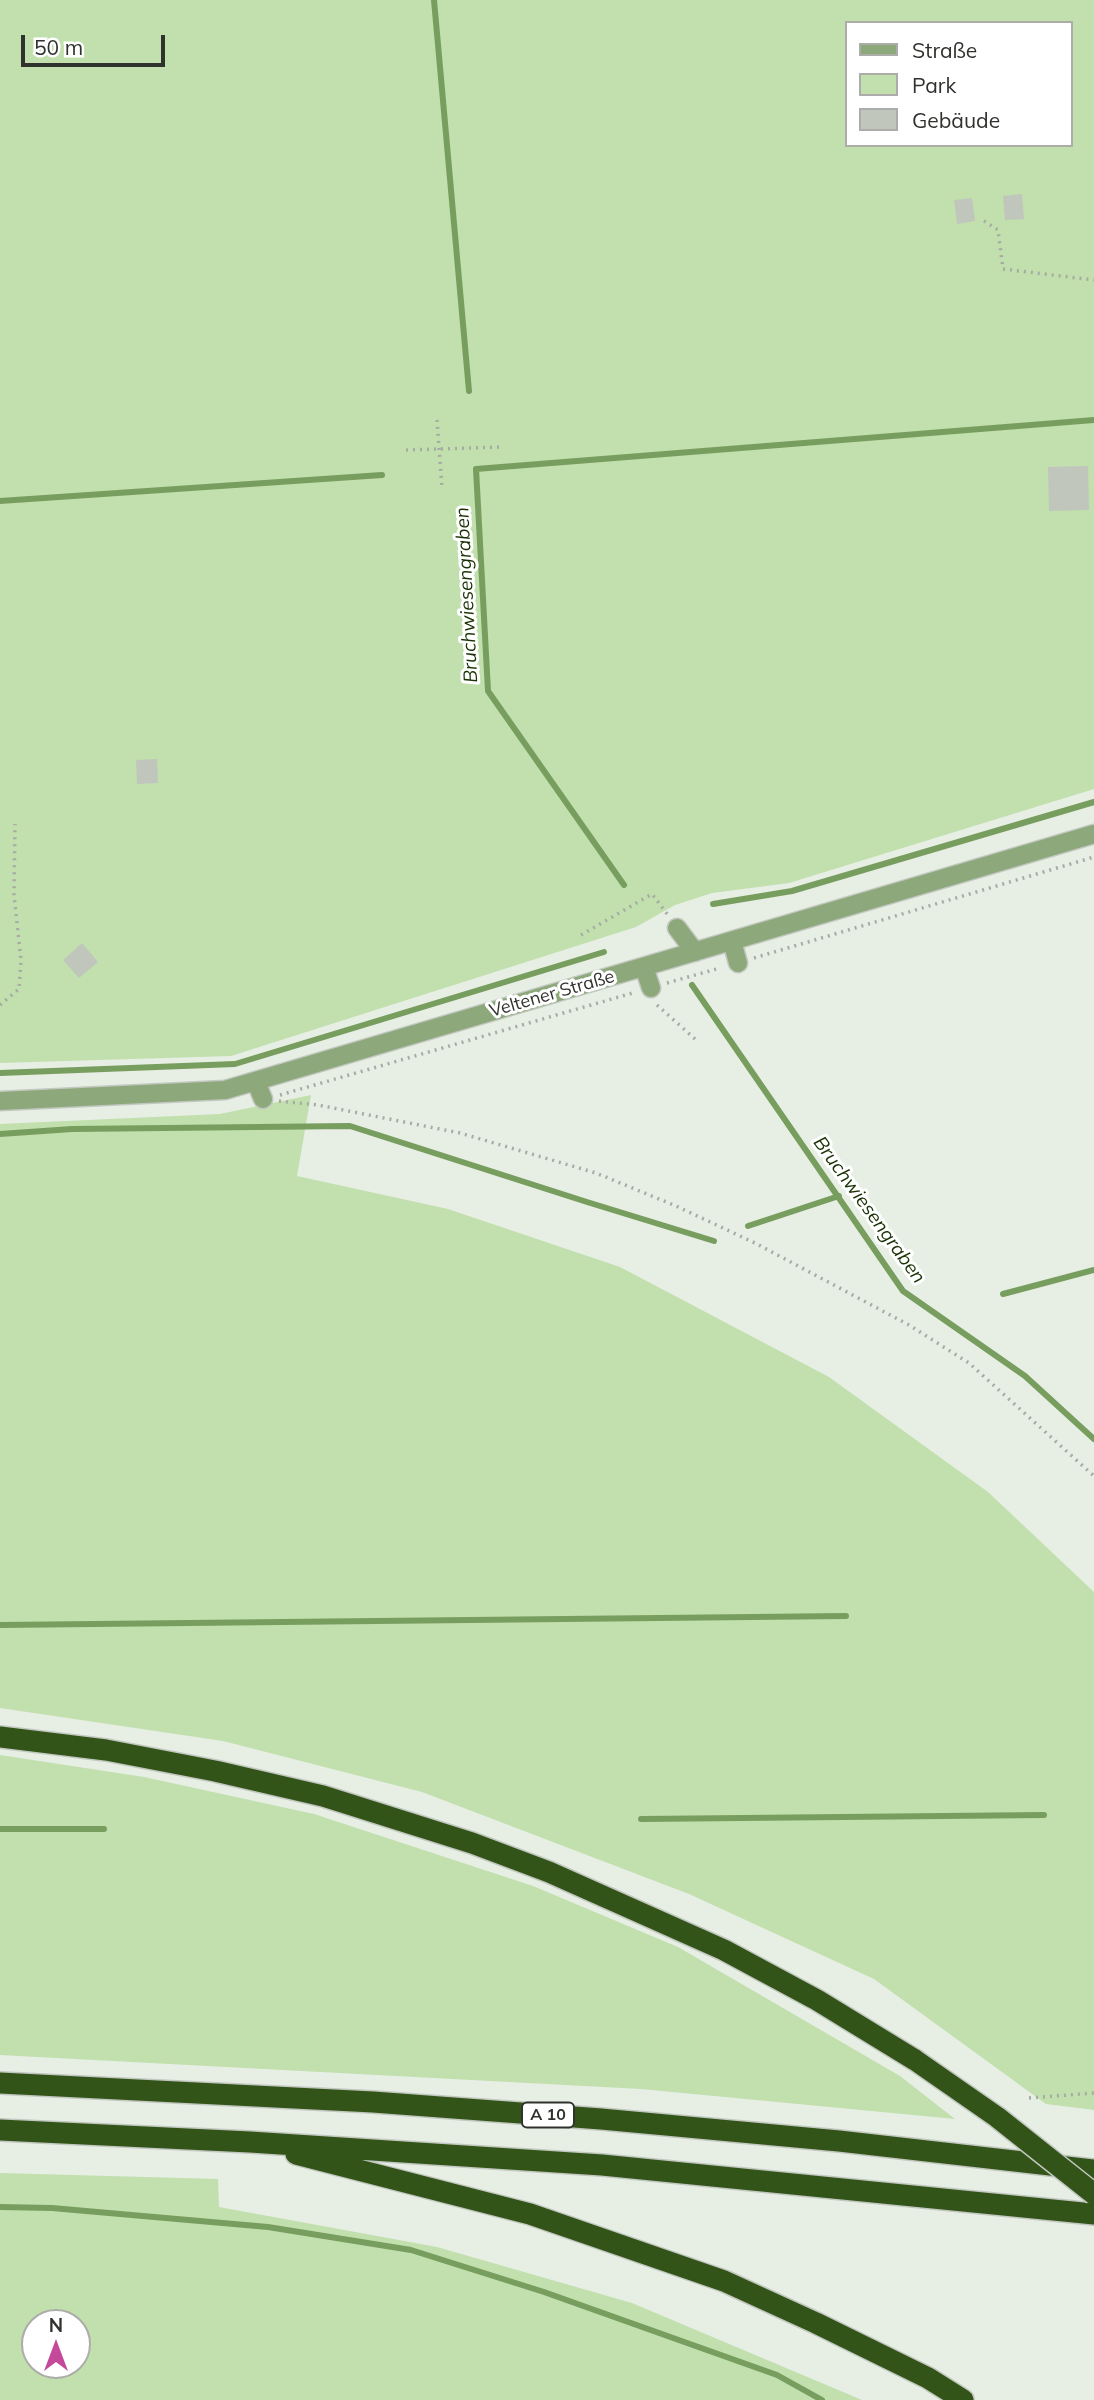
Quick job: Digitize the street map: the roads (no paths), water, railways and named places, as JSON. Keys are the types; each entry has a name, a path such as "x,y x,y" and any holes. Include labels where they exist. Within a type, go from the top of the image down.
{"highway":[{"path":"0,1737 106,1751 215,1771 323,1796 472,1843 549,1872 724,1950 817,2000 915,2060 997,2117 1094,2194"},
{"name":"A 10","path":"0,2083 373,2102 601,2119 839,2141 1094,2170"},
{"path":"0,2130 250,2141 602,2165 1094,2214"},
{"path":"250,2141 530,2214 724,2281 928,2378 963,2400"}],"street":[{"name":"Veltener Straße","path":"0,1101 83,1095 259,1090 644,967 1094,834"},
{"path":"677,928 695,952"},
{"path":"732,941 738,963"},
{"path":"644,967 653,996"}],"waterway":[{"name":"Bruchwiesengraben","path":"434,0 469,391"},
{"path":"624,885 488,691 476,469 1094,420"},
{"path":"0,501 382,475"},
{"path":"713,904 792,891 1094,802"},
{"path":"0,1073 235,1064 604,952"},
{"name":"Bruchwiesengraben","path":"692,985 903,1291 1025,1376 1094,1439"},
{"path":"0,1134 72,1129 350,1126 714,1241"},
{"path":"748,1226 839,1196"},
{"path":"1003,1294 1094,1270"},
{"path":"0,1625 846,1616"},
{"path":"641,1819 1044,1815"},
{"path":"0,1829 104,1829"},
{"path":"0,2207 52,2208 268,2227 411,2250 544,2292 777,2375 822,2400"}]}
